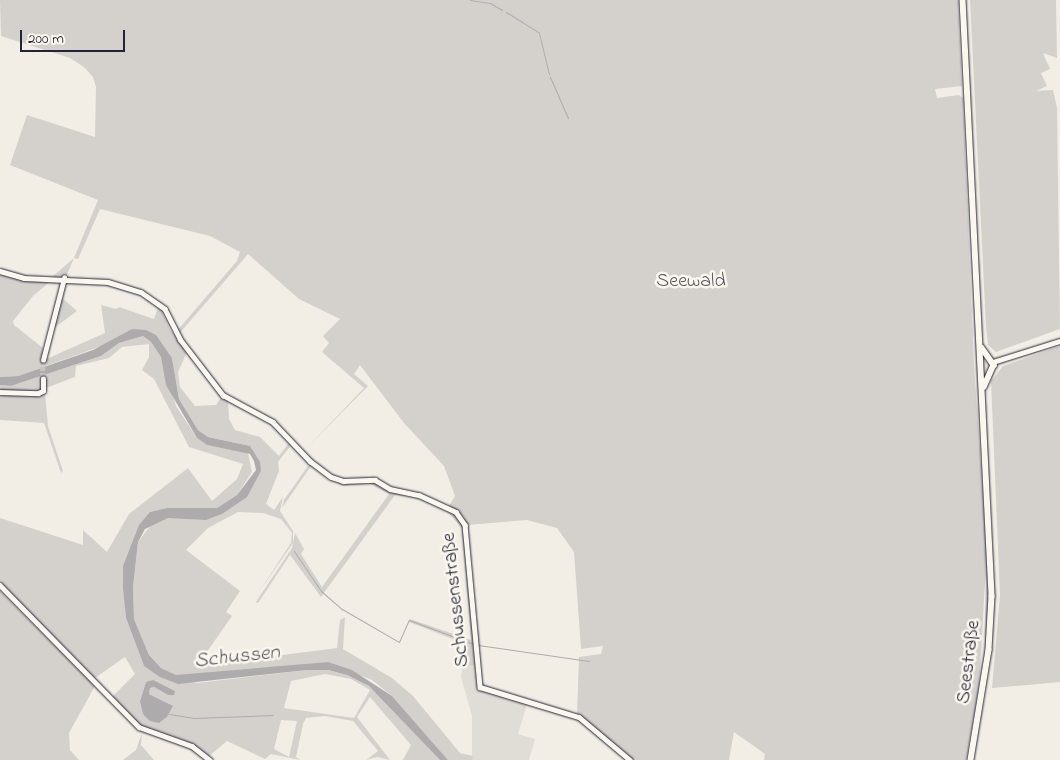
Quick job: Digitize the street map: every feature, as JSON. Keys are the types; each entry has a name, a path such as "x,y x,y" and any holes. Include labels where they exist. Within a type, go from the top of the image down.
{"main road":[{"path":"963,0 980,344 989,364 984,389"},
{"path":"982,372 989,364"},
{"name":"Seestraße","path":"971,760 989,650 991,568 984,389 982,372 978,365 989,364"}],"street":[{"path":"0,271 24,278 64,278 43,360"},
{"name":"Schussenstraße","path":"64,278 125,285 161,305 180,339 223,395 273,422 310,462 331,477 343,481 375,480 390,489 419,495 456,512 465,525 480,687 579,717 630,760"},
{"path":"989,364 1060,341"},
{"path":"0,392 38,393 43,391 44,379"},
{"path":"0,584 139,727 192,746 210,760"}],"shaded area":[{"path":"132,329 146,330 156,335 172,358 179,399 198,430 208,437 250,446 260,462 261,471 247,497 222,514 206,520 168,518 145,529 138,542 133,588 134,619 149,655 161,668 176,675 328,662 352,670 392,696 448,760 440,760 369,686 347,675 328,670 307,670 178,684 160,677 144,666 126,618 123,588 123,566 139,525 150,512 167,508 217,508 237,495 256,470 254,461 250,454 207,445 197,438 166,385 161,357 151,342 143,336 119,343 101,356 11,386 0,385 0,377 18,376 93,350"},
{"path":"476,665 478,685 528,701 518,734 535,739 529,760 472,760 472,716 461,677 462,667"},
{"path":"153,680 175,691 174,695 168,695 154,687 150,688 149,694 173,706 167,717 159,723 150,721 143,714 140,701 146,682"}],"green space":[{"name":"Seewald","path":"0,0 958,0 962,86 935,89 937,98 959,95 963,98 974,366 988,565 988,646 969,760 985,651 986,565 979,688 966,760 764,760 765,754 734,732 729,760 631,760 577,714 579,657 601,654 603,646 581,649 574,552 557,528 527,520 467,525 462,515 449,506 455,496 444,466 404,423 360,365 354,374 368,386 304,451 364,388 322,352 329,343 323,336 340,319 299,299 248,254 178,335 176,332 237,261 240,252 210,236 100,209 78,259 74,258 98,200 10,165 27,115 95,137 96,87 93,77 84,67 70,58 1,36"},
{"path":"970,0 1056,0 1057,58 1043,53 1050,69 1041,73 1047,86 1036,91 1053,90 1057,108 1060,329 996,352 988,345 986,327"},
{"path":"74,258 66,277 52,277"},
{"path":"0,272 53,279 33,296 13,321 14,325 43,348 42,361 105,333 101,305 116,309 119,307 154,319 159,305 170,330 187,352 178,372 180,387 195,406 216,405 222,396 228,401 229,419 235,430 260,437 279,456 291,440 292,444 278,462 279,471 266,504 274,510 283,497 280,511 293,531 293,543 259,592 291,543 292,533 281,519 263,513 238,512 208,528 186,550 240,591 226,612 232,616 197,666 337,648 340,620 345,617 343,649 392,678 413,696 460,753 473,756 472,760 448,760 392,696 372,680 328,662 197,675 176,675 161,668 149,655 134,619 133,588 138,542 153,522 168,518 222,514 261,471 250,446 208,437 198,430 179,399 172,358 146,330 18,376 0,377"},
{"path":"62,298 77,311 50,331 59,299"},
{"path":"143,336 151,342 161,357 176,406 197,438 207,445 248,453 252,472 237,495 217,508 167,508 150,512 123,566 126,618 144,666 197,683 307,670 328,670 347,675 369,686 440,760 403,760 411,745 370,697 357,717 390,760 377,757 366,760 378,751 353,721 325,716 306,718 296,757 300,760 271,754 265,759 227,741 209,756 183,740 140,727 112,697 135,674 125,657 95,678 0,582 0,518 83,545 83,530 107,552 129,514 188,468 212,501 237,479 243,464 189,447 154,379 142,370 149,357 149,344 122,347 109,358 76,366 75,377 38,391 9,393 32,396 45,392 48,426 63,471 61,473 44,423 0,420 0,385 11,386 101,356 119,343","holes":["325,674 351,679 370,690 354,718 284,708 291,681","146,682 171,689 175,691 168,695 154,687 150,688 149,694 167,703 140,701","281,720 297,721 289,757 274,749"]},
{"path":"1060,346 1060,682 992,688 1000,595 991,381 1003,366"},
{"path":"312,465 335,480 368,479 391,492 413,495 442,506 460,519 463,524 476,665 462,667 463,643 409,622 410,619 471,640 462,528 448,512 414,496 395,495 321,597 290,555 258,603 256,602 292,548 295,533 304,549 301,554 322,587 389,494 368,483 344,486 311,466 282,508 284,500 308,466"},
{"path":"0,591 95,686 69,733 70,750 79,760 0,760"},
{"path":"142,733 141,745 154,760 123,760 136,750"}],"waterway":[{"path":"470,0 490,3 502,10"},
{"path":"506,12 539,33 549,74"},
{"path":"550,77 568,118"},
{"path":"294,551 321,591 342,609 399,642 409,620 474,644"},
{"path":"478,645 589,661"},
{"path":"169,714 193,718 273,715"}],"tunnel":[{"path":"43,360 43,379"}],"water label":[{"name":"Schussen","path":"237,657"}]}
